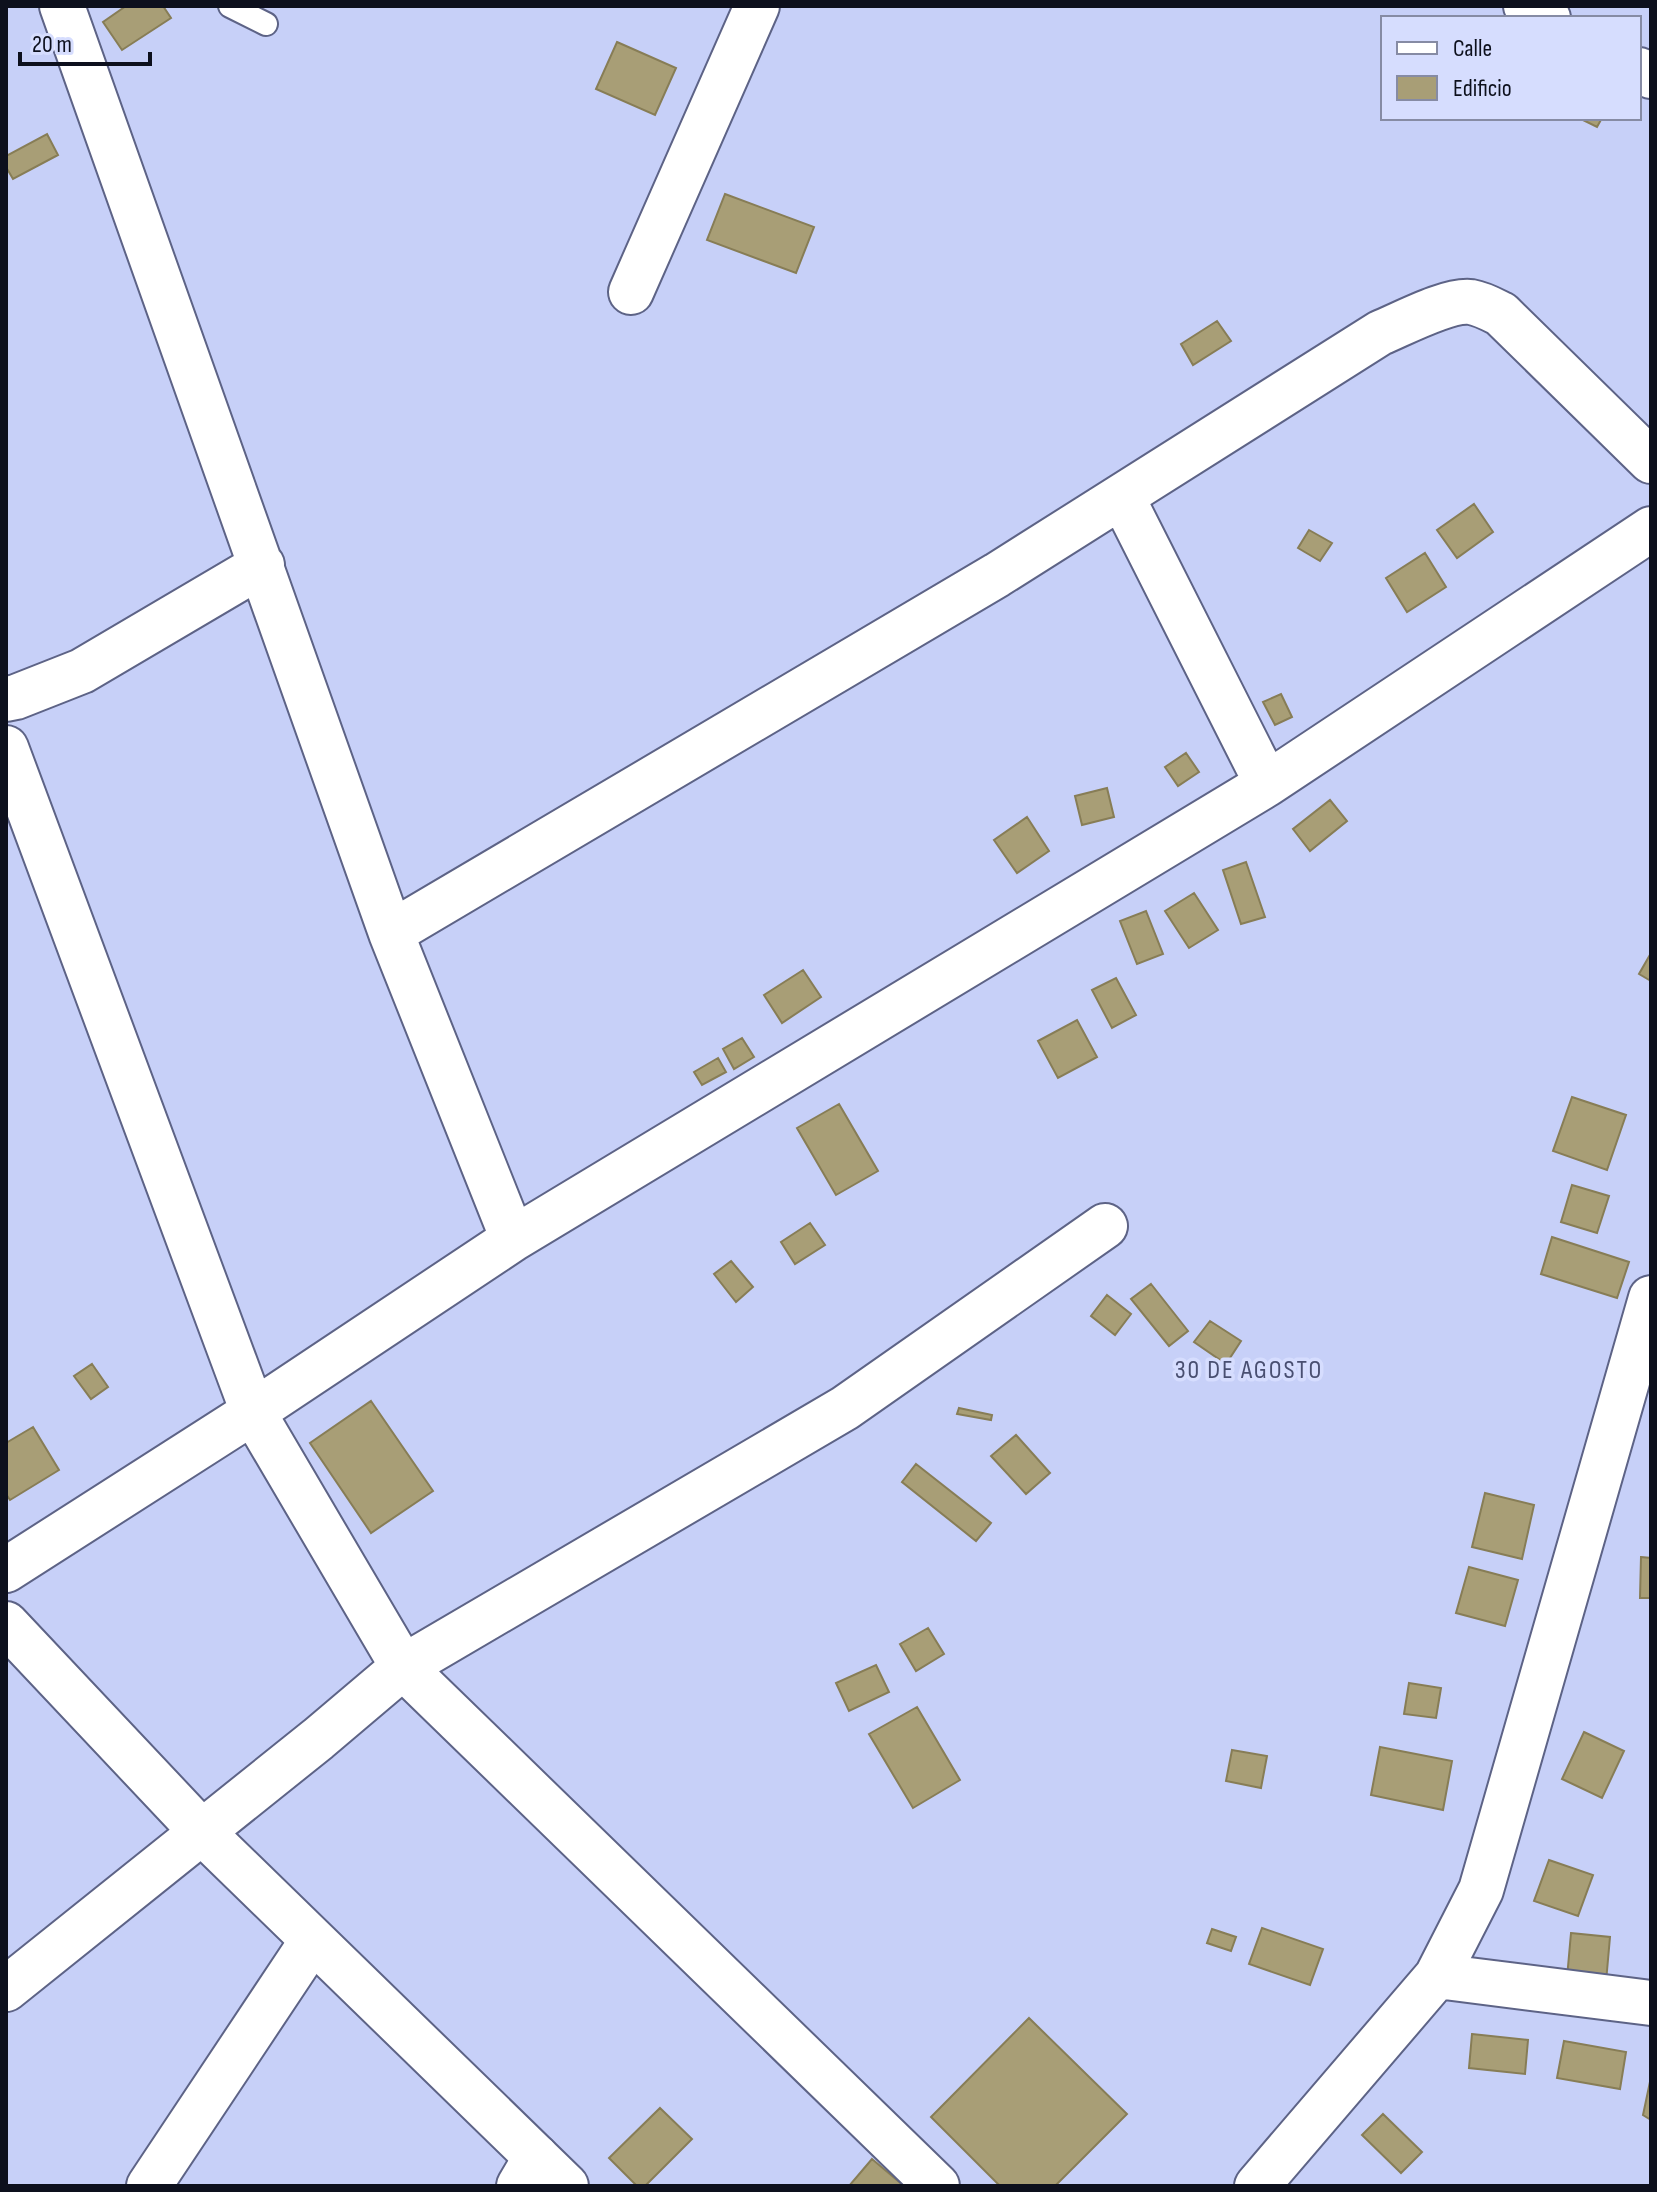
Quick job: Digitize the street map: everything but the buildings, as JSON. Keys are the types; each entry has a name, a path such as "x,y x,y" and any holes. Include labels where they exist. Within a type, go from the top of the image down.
{"street":[{"path":"62,6 391,933 513,1239"},
{"path":"631,292 757,6"},
{"path":"391,933 997,575 1380,333 1459,302 1472,302 1501,314 1651,461"},
{"path":"1122,497 1267,784"},
{"path":"6,1570 253,1412 513,1239 1267,784 1651,529"},
{"path":"6,699 82,671 262,565"},
{"path":"6,748 253,1412 403,1667 937,2186"},
{"path":"6,1989 403,1667 845,1408 1105,1226"},
{"path":"1257,2186 1437,1976 1481,1890 1651,1298"},
{"path":"6,1624 201,1831 540,2176"},
{"path":"149,2186 312,1941"},
{"path":"1437,1976 1651,2003"}],"lane":[{"path":"230,6 266,24"}],"district":[{"name":"30 DE AGOSTO","path":"1249,1369"}]}
